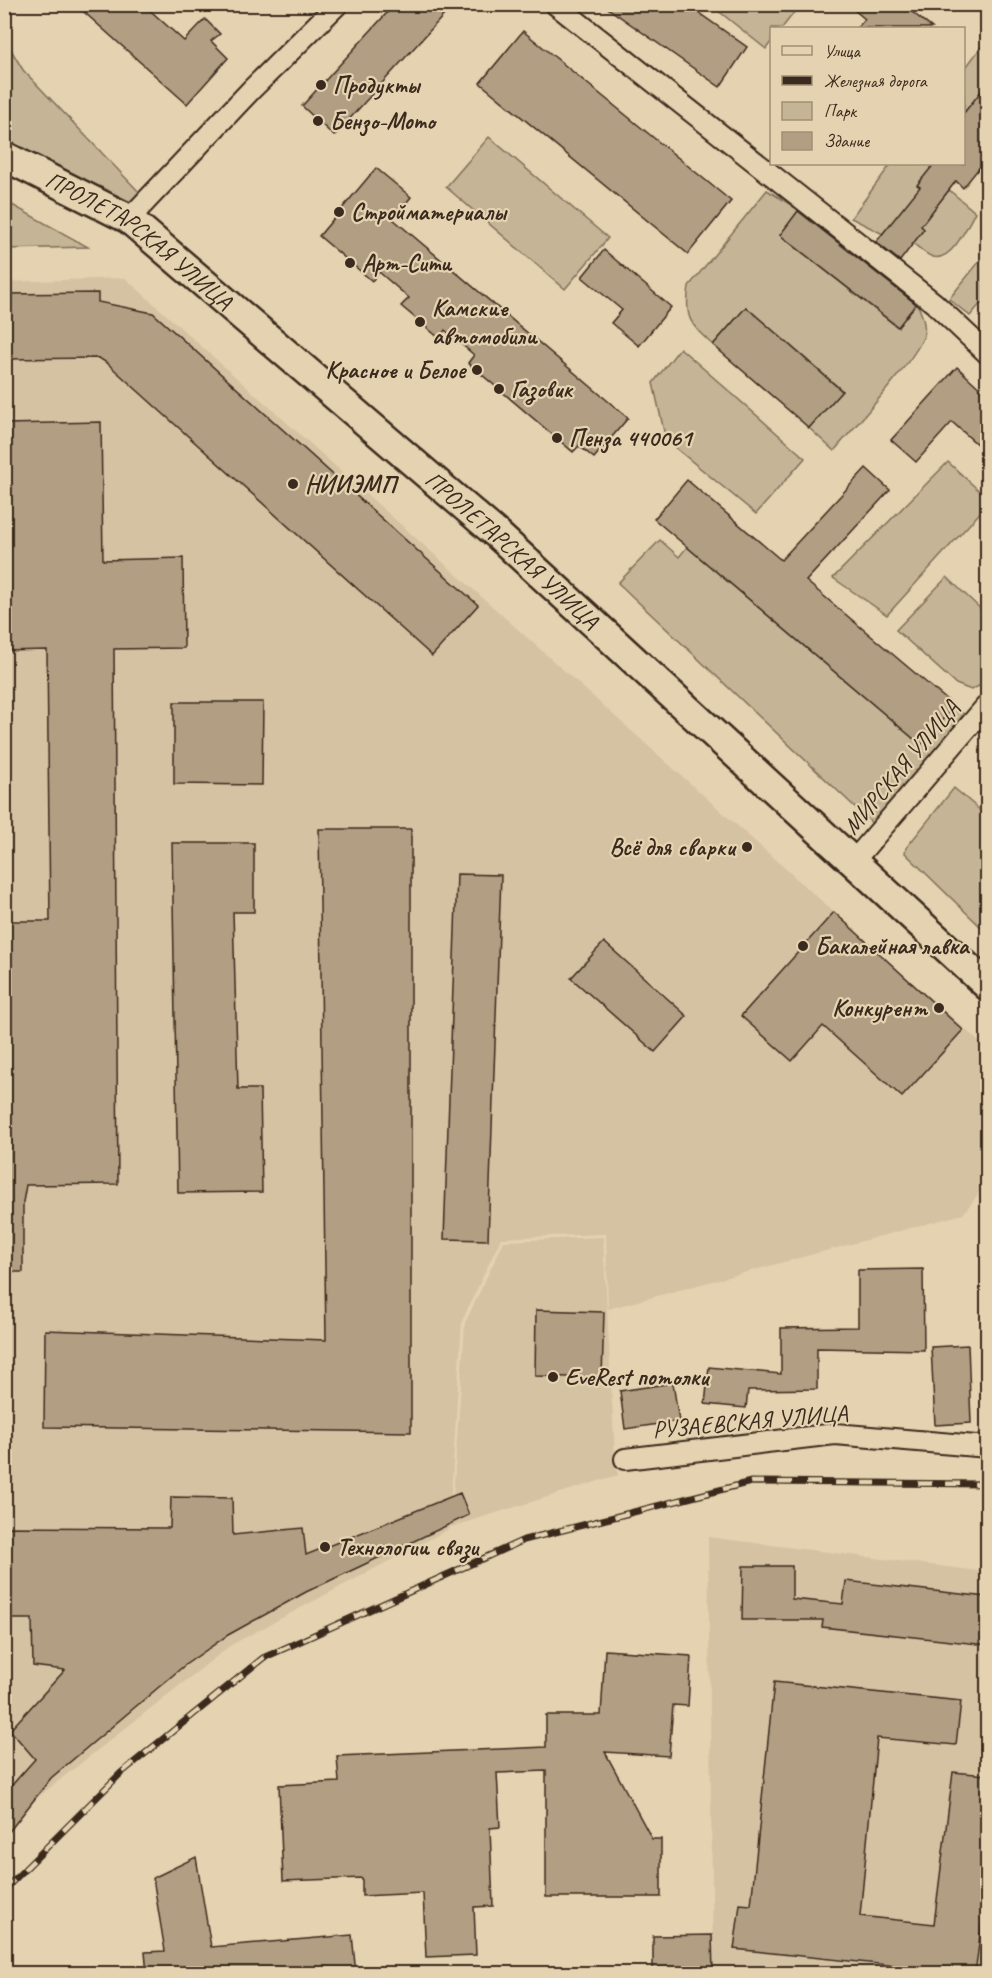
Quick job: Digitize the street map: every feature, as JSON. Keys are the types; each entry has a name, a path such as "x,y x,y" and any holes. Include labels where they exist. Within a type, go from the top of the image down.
{"main road":[{"name":"ПРОЛЕТАРСКАЯ УЛИЦА","path":"4,156 129,219 498,535 987,986"}],"street":[{"path":"129,219 259,82 338,4"},
{"path":"555,4 934,303 987,354"},
{"name":"МИРСКАЯ УЛИЦА","path":"852,863 987,704"},
{"name":"РУЗАЕВСКАЯ УЛИЦА","path":"625,1459 836,1434 987,1447"}],"shaded area":[{"path":"125,278 987,1049 987,1183 963,1214 608,1309 606,1234 501,1238 462,1321 449,1529 231,1645 38,1797 5,1838 5,282"},
{"path":"603,1237 618,1475 451,1527 465,1323 504,1241"},
{"path":"708,1537 987,1572 987,1973 713,1973"}],"green space":[{"path":"711,5 800,5 783,27 770,27 770,43 766,49"},
{"path":"4,38 23,70 142,195 123,207 5,143"},
{"path":"987,39 987,84 965,113 965,69"},
{"path":"489,137 608,238 565,289 446,187"},
{"path":"890,165 933,165 918,185 939,202 949,190 975,212 953,248 940,257 933,257 925,253 913,243 924,229 902,211 883,234 851,218"},
{"path":"767,190 799,210 780,235 897,327 917,303 923,318 924,334 911,357 834,451 809,428 842,390 746,307 713,345 694,326 688,313 689,286"},
{"path":"5,201 88,247 5,249"},
{"path":"987,252 987,308 981,303 970,316 949,299"},
{"path":"680,348 805,458 756,514 666,440 653,383"},
{"path":"948,462 987,498 987,505 887,615 833,578"},
{"path":"660,540 679,557 687,547 921,745 954,706 964,714 876,827 618,583"},
{"path":"947,577 987,615 987,682 971,690 956,684 896,630"},
{"path":"954,788 987,816 987,933 905,853 906,848"}],"building":[{"path":"75,4 143,4 184,41 205,19 220,34 211,41 228,58 187,104"},
{"path":"395,4 454,4 334,136 302,106"},
{"path":"602,4 686,4 747,47 720,87"},
{"path":"847,4 902,4 931,27 858,27 865,19"},
{"path":"523,31 731,201 688,254 480,83"},
{"path":"987,84 987,158 963,188 956,181 921,226 924,229 900,261 876,242 920,187 917,185 933,165 965,165 965,112"},
{"path":"376,168 411,197 393,219 628,418 594,458 579,446 573,452 468,363 474,355 445,330 439,338 401,306 409,298 379,272 372,281 319,236"},
{"path":"798,211 916,304 898,327 780,235"},
{"path":"604,250 671,307 639,346 611,323 622,310 582,277"},
{"name":"НИИЭМП","path":"98,293 98,302 153,313 478,605 432,656 107,363 99,358 4,359 4,294"},
{"path":"746,307 842,391 809,428 713,345"},
{"path":"957,367 987,395 987,453 952,422 916,462 891,440"},
{"path":"101,422 103,560 183,558 184,648 114,649 118,1184 26,1185 23,1202 23,1272 4,1272 4,921 50,921 47,650 4,651 4,424"},
{"path":"866,468 890,490 806,581 954,706 921,745 654,519 687,480 781,560"},
{"path":"174,702 263,702 262,785 174,784"},
{"path":"319,829 411,829 411,1432 44,1427 45,1330 326,1340"},
{"path":"172,843 254,843 254,912 233,912 238,1089 260,1089 262,1192 178,1193"},
{"path":"457,874 501,875 488,1240 444,1239"},
{"path":"834,912 963,1030 902,1097 823,1026 792,1061 741,1016"},
{"path":"604,942 687,1016 655,1052 571,978"},
{"path":"923,1269 924,1350 817,1348 817,1389 748,1390 746,1408 705,1404 709,1367 781,1374 781,1328 858,1327 858,1270"},
{"path":"536,1310 604,1312 602,1378 535,1376"},
{"path":"968,1345 971,1423 935,1425 931,1347"},
{"path":"673,1383 679,1421 625,1429 620,1391"},
{"path":"460,1493 469,1515 306,1592 228,1635 185,1665 51,1778 4,1838 4,1794 35,1759 10,1730 65,1670 33,1666 32,1619 4,1619 4,1527 170,1528 171,1497 232,1498 233,1535 303,1528 306,1555"},
{"path":"743,1566 792,1566 792,1599 843,1604 846,1581 987,1597 987,1645 822,1627 823,1620 742,1620"},
{"path":"605,1650 691,1656 688,1706 673,1705 669,1756 605,1752 652,1839 661,1839 661,1897 546,1897 546,1771 497,1773 500,1827 490,1828 493,1906 474,1907 476,1955 426,1957 423,1893 362,1896 362,1878 283,1881 279,1785 339,1782 337,1756 546,1747 546,1715 601,1715"},
{"path":"774,1682 961,1701 956,1745 877,1738 860,1916 934,1924 953,1772 987,1775 987,1883 975,1974 734,1949 740,1904 751,1905"},
{"path":"196,1857 211,1947 352,1935 356,1974 147,1974 145,1952 165,1951 153,1878"},
{"path":"712,1935 713,1974 653,1974 653,1936"}],"railway":[{"path":"4,1890 121,1773 263,1658 524,1540 751,1482 988,1484"}],"place":[{"name":"Продукты","path":"321,85"},
{"name":"Бензо-Мото","path":"318,121"},
{"name":"Стройматериалы","path":"339,212"},
{"name":"Арт-Сити","path":"350,263"},
{"name":"Камские автомобили","path":"420,322"},
{"name":"Красное и Белое","path":"477,370"},
{"name":"Газовик","path":"499,389"},
{"name":"Пенза 440061","path":"557,438"},
{"name":"НИИЭМП","path":"293,484"},
{"name":"Всё для сварки","path":"747,847"},
{"name":"Бакалейная лавка","path":"803,946"},
{"name":"Конкурент","path":"939,1008"},
{"name":"EveRest потолки","path":"553,1377"},
{"name":"Технологии связи","path":"325,1547"}]}
